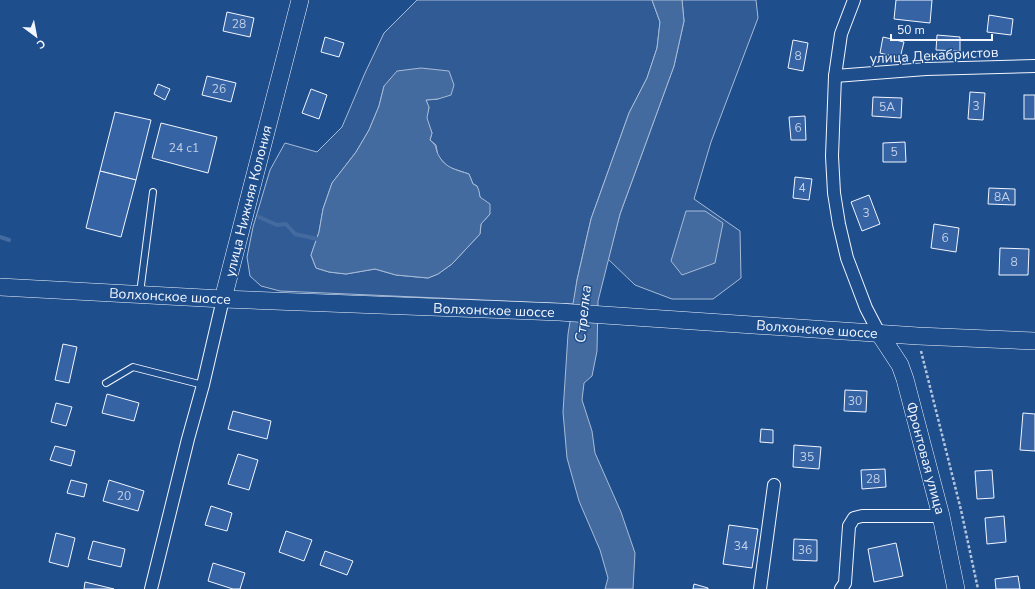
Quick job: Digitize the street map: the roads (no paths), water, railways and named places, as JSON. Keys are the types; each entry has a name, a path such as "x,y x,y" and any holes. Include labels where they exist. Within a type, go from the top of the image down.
{"main road":[{"name":"улица Нижняя Колония","path":"224,299 300,0"},
{"name":"Волхонское шоссе","path":"0,287 224,299 559,312 918,336 1035,341"},
{"name":"Фронтовая улица","path":"879,333 900,365 905,379 941,516 956,589"}],"street":[{"path":"854,0 841,34 835,76 832,156 834,193 838,224 847,258 866,308 879,333"},
{"name":"улица Декабристов","path":"835,76 926,68 1035,66"},
{"name":"улица Нижняя Колония","path":"151,589 224,299"},
{"path":"760,589 774,485"},
{"path":"841,589 845,583 849,526 854,518 862,516 941,516"}],"lane":[{"path":"140,294 153,192"},
{"path":"106,384 133,367 203,385"}],"water":[{"name":"Стрелка","path":"652,0 682,0 684,21 674,66 620,214 598,301 597,351 592,376 584,383 582,400 592,431 595,453 621,512 635,553 633,589 605,589 608,578 600,550 579,501 567,458 563,412 568,334 577,280 591,219 629,113 647,78 657,48 660,22"},
{"path":"421,68 449,71 454,85 451,95 438,99 426,100 429,107 427,118 432,133 430,140 435,146 442,160 448,166 469,174 473,184 477,186 480,197 490,204 490,214 481,224 480,234 452,264 438,274 428,278 396,275 375,269 346,274 329,272 316,268 311,255 319,232 323,209 332,183 356,152 369,130 379,106 384,86 397,71"},
{"path":"686,211 705,211 723,223 715,263 682,275 671,261"}],"waterway":[{"path":"259,217 277,225 286,224 295,234 317,239"},
{"path":"0,237 9,240"}]}
